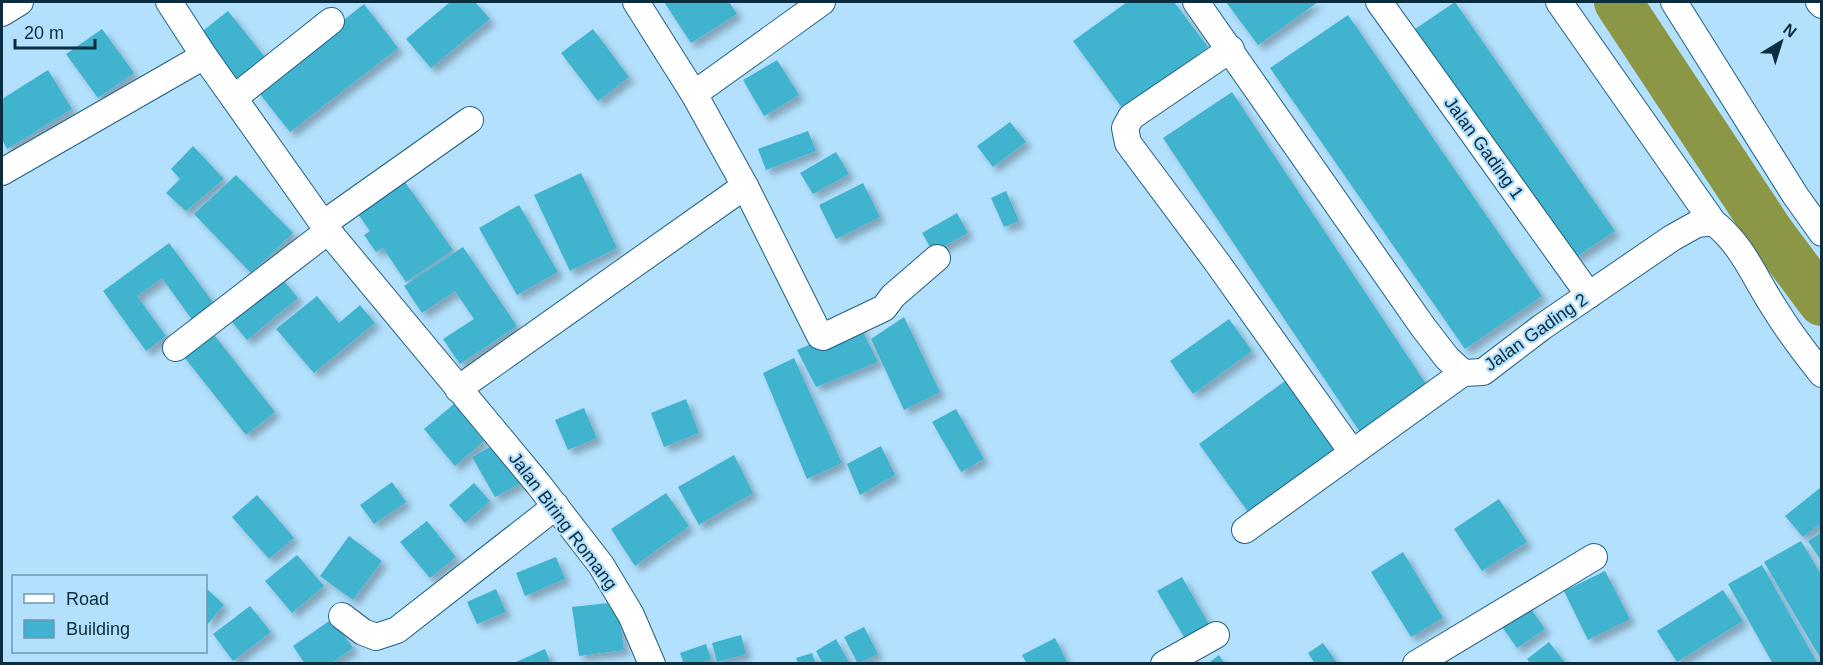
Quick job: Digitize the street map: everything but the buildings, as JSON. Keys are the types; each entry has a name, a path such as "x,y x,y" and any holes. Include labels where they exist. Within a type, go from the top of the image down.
{"street":[{"path":"2,13 20,2"},
{"name":"Jalan Biring Romang","path":"170,2 204,56 325,227 556,506 601,565 631,615 652,663"},
{"path":"636,2 694,94 745,186 820,336 823,337 884,308 893,296 937,258"},
{"path":"694,94 822,2"},
{"path":"1196,2 1423,327 1448,358 1464,373"},
{"name":"Jalan Gading 1","path":"1379,2 1589,295"},
{"path":"1559,2 1713,222 1727,232 1740,250 1774,308 1821,374"},
{"path":"1674,2 1820,232"},
{"path":"234,98 331,21"},
{"path":"1231,49 1131,117 1125,128 1128,143 1216,261 1352,452"},
{"path":"2,172 204,56"},
{"path":"176,348 325,227 470,120"},
{"path":"458,389 745,186"},
{"name":"Jalan Gading 2","path":"1245,530 1464,373 1483,372 1542,327 1672,238 1697,224 1713,222"},
{"path":"342,616 363,632 376,637 397,630 556,506"},
{"path":"1416,663 1594,557"},
{"path":"1164,663 1216,635"}],"waterway":[{"path":"1618,2 1771,234 1822,302"}]}
